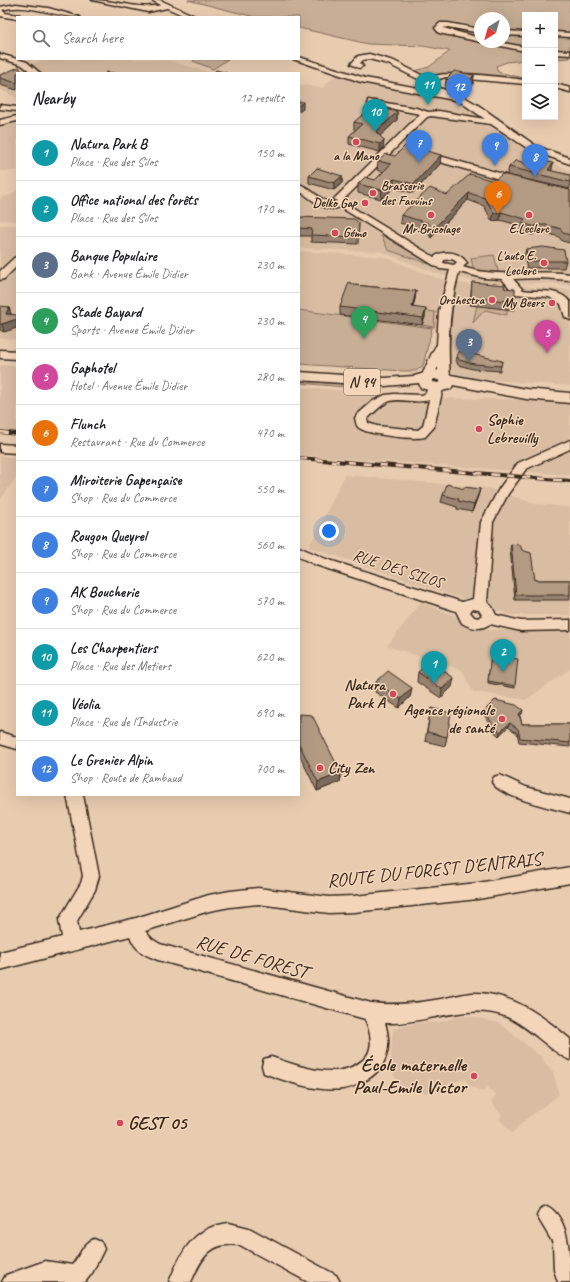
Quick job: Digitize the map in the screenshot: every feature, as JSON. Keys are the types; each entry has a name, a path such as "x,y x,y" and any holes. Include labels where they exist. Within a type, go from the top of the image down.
{"main road":[{"path":"0,354 16,355"},
{"name":"N 94","path":"300,377 436,382 477,392 570,398"}],"street":[{"path":"95,0 148,10 167,7"},
{"path":"154,0 190,16"},
{"path":"16,17 3,15 0,11 8,6 21,5 71,16"},
{"path":"141,16 148,10"},
{"path":"474,30 448,25 443,25 439,28 442,31 474,39"},
{"path":"510,33 522,34"},
{"path":"558,34 570,35"},
{"path":"510,46 522,48"},
{"path":"558,52 570,53"},
{"path":"0,56 15,60 28,67"},
{"path":"359,66 355,64 355,62 364,57 372,57 401,67 425,87 467,102 533,148 570,168"},
{"path":"0,66 15,60"},
{"path":"300,60 364,80 425,87 475,103 495,121 527,140 548,156 570,161"},
{"path":"425,87 434,78 445,75 522,82"},
{"path":"558,87 570,90"},
{"path":"371,102 427,114 437,113 484,122 495,121"},
{"path":"0,107 16,109"},
{"path":"300,188 321,200 324,205 336,199 427,114"},
{"path":"0,123 15,118"},
{"path":"391,146 527,184"},
{"path":"300,187 336,199 413,248 450,274 466,273 510,281 534,274 570,278"},
{"path":"413,248 429,253 457,257 450,274 442,357 436,382 431,395 424,400 390,398 384,400 361,418 363,425 375,430 421,434 428,427 437,391 436,382 435,362 444,332"},
{"path":"445,256 438,259 450,274"},
{"path":"0,277 16,261"},
{"path":"510,281 522,293 556,296 564,301 570,315"},
{"path":"480,605 480,590 487,522 503,492 522,466 570,444"},
{"path":"0,448 16,449"},
{"name":"RUE DES SILOS","path":"300,552 321,562 464,608"},
{"path":"488,618 488,610 480,605 469,604 464,608 464,616 471,622 481,623 488,618 521,626 570,626"},
{"path":"0,738 16,742"},
{"path":"500,782 524,793 570,806"},
{"path":"72,942 68,920 89,885 91,876 75,796"},
{"name":"ROUTE DU FOREST D'ENTRAIS","path":"0,961 136,926 209,903 258,896 329,905 354,904 486,890 570,875"},
{"name":"RUE DE FOREST","path":"136,926 140,941 158,952 370,1012 385,1015 404,1014 473,1002 507,1008 536,1022 570,1051"},
{"path":"271,1066 314,1078 344,1080 360,1074 373,1066 379,1052 381,1040 378,1025 370,1012"},
{"path":"547,1216 559,1232 564,1246 564,1264 569,1282"},
{"path":"180,1282 191,1258 201,1244 220,1233 242,1235 329,1282"},
{"path":"13,1282 44,1272 76,1276 85,1266 94,1249"}],"shaded area":[{"path":"188,0 570,0 570,58 558,59 558,12 522,12 522,60 507,62 496,66 498,72 522,78 521,80 442,73 424,77 415,71 429,67 450,51 423,46 368,44 300,28 300,16 251,16"},
{"path":"42,60 158,60 170,61 208,72 16,72 16,97 0,89 0,79"},
{"path":"194,60 226,60 213,69"},
{"path":"336,75 368,84 459,100 472,108 493,126 538,156 570,171 570,286 550,283 491,284 438,274 382,252 300,248 300,84 322,88"},
{"path":"16,123 16,171 0,171 0,128"},
{"path":"16,191 16,221 0,220 0,198 11,195"},
{"path":"0,225 16,225 16,340 0,338"},
{"path":"381,235 384,236 432,265 388,250"},
{"path":"300,251 384,257 437,278 492,288 520,286 570,290 570,386 456,377 434,329 300,309"},
{"path":"494,255 499,275 479,272 473,267 471,258"},
{"path":"477,305 507,309 507,315 485,310 473,323"},
{"path":"300,310 432,328 423,366 416,371 300,364"},
{"path":"426,311 435,312 434,327 422,325"},
{"path":"0,365 16,366 16,432 0,430"},
{"path":"300,381 358,385 357,388 300,383"},
{"path":"300,387 431,398 537,400 570,403 570,475 300,455"},
{"path":"0,456 16,458 16,477 0,500"},
{"path":"345,475 488,488 536,504 570,507 570,615 511,615 309,547"},
{"path":"421,602 489,630 570,629 570,669 526,700 473,692 462,670 387,646"},
{"name":"École maternelle Paul-Emile Victor","path":"470,1016 499,1023 540,1056 553,1072 559,1095 526,1119 512,1133 499,1119 502,1115 491,1102 496,1096 487,1086 483,1092 468,1085 466,1079 448,1083 451,1090 425,1093 402,1087 396,1080 390,1067 393,1029 417,1023 440,1022 457,1017"}],"building":[{"path":"19,67 22,72 16,72 16,83 0,78 0,75"},
{"path":"454,71 474,75 467,84 446,79"},
{"path":"373,106 397,112 376,132 384,140 380,144 349,136 362,124 354,122"},
{"path":"406,145 441,155 414,184 394,179 382,190 358,184 365,177 375,180 391,164 378,161 386,154 395,156"},
{"path":"535,159 553,163 548,170 570,175 570,182 509,167 516,160 527,164 528,162 532,163"},
{"path":"317,168 342,176 334,183 309,176"},
{"path":"470,174 494,181 502,174 570,190 570,235 563,233 561,229 547,225 536,225 535,227 522,223 525,219 501,212 494,213 485,198 469,193 432,230 428,223 401,215 430,188 447,195"},
{"path":"300,217 354,219 359,223 358,237 311,235 312,229 300,228"},
{"path":"543,247 564,250 566,261 528,261 526,249"},
{"path":"349,282 354,285 416,291 412,307 426,309 423,318 340,307"},
{"path":"472,282 505,285 504,288 515,289 515,302 471,297"},
{"path":"0,307 9,307 6,314 16,315 16,319 0,324"},
{"path":"460,351 502,361 501,366 474,364 459,360 457,355"},
{"path":"447,484 464,489 464,487 480,489 474,505 443,495"},
{"path":"511,544 520,545 522,550 531,553 535,580 570,580 570,595 516,595"},
{"path":"491,655 518,659 515,686 488,681"},
{"path":"430,661 454,678 442,689 418,672"},
{"path":"388,671 412,688 401,699 376,682"},
{"path":"495,700 516,705 523,710 519,714 522,724 570,724 570,743 520,738 518,729 510,723 500,732 493,726 485,710"},
{"path":"431,708 451,713 447,737 427,732"},
{"name":"City Zen","path":"300,714 312,715 341,773 318,782 300,746"}],"railway":[{"path":"0,432 16,434"},
{"path":"300,458 570,481"}],"place":[{"name":"Véolia","path":"428,105"},
{"name":"Le Grenier Alpin","path":"459,107"},
{"name":"Les Charpentiers","path":"375,132"},
{"name":"a la Mano","path":"356,142"},
{"name":"Miroiterie Gapençaise","path":"419,163"},
{"name":"AK Boucherie","path":"495,166"},
{"name":"Rougon Queyrel","path":"535,177"},
{"name":"Brasserie des Fauvins","path":"373,193"},
{"name":"Delko Gap","path":"365,203"},
{"name":"Flunch","path":"498,214"},
{"name":"Mr.Bricolage","path":"431,215"},
{"name":"E.Leclerc","path":"529,215"},
{"name":"Gémo","path":"335,233"},
{"name":"L'auto E. Leclerc","path":"544,263"},
{"name":"Orchestra","path":"492,300"},
{"name":"My Beers","path":"552,303"},
{"name":"Stade Bayard","path":"364,339"},
{"name":"Gaphotel","path":"547,353"},
{"name":"Banque Populaire","path":"469,362"},
{"name":"Sophie Lebreuilly","path":"479,429"},
{"name":"Office national des forêts","path":"503,672"},
{"name":"Natura Park B","path":"434,684"},
{"name":"Natura Park A","path":"393,694"},
{"name":"Agence régionale de santé","path":"502,719"},
{"name":"City Zen","path":"320,768"},
{"name":"École maternelle Paul-Emile Victor","path":"474,1076"},
{"name":"GEST 05","path":"120,1123"}]}
